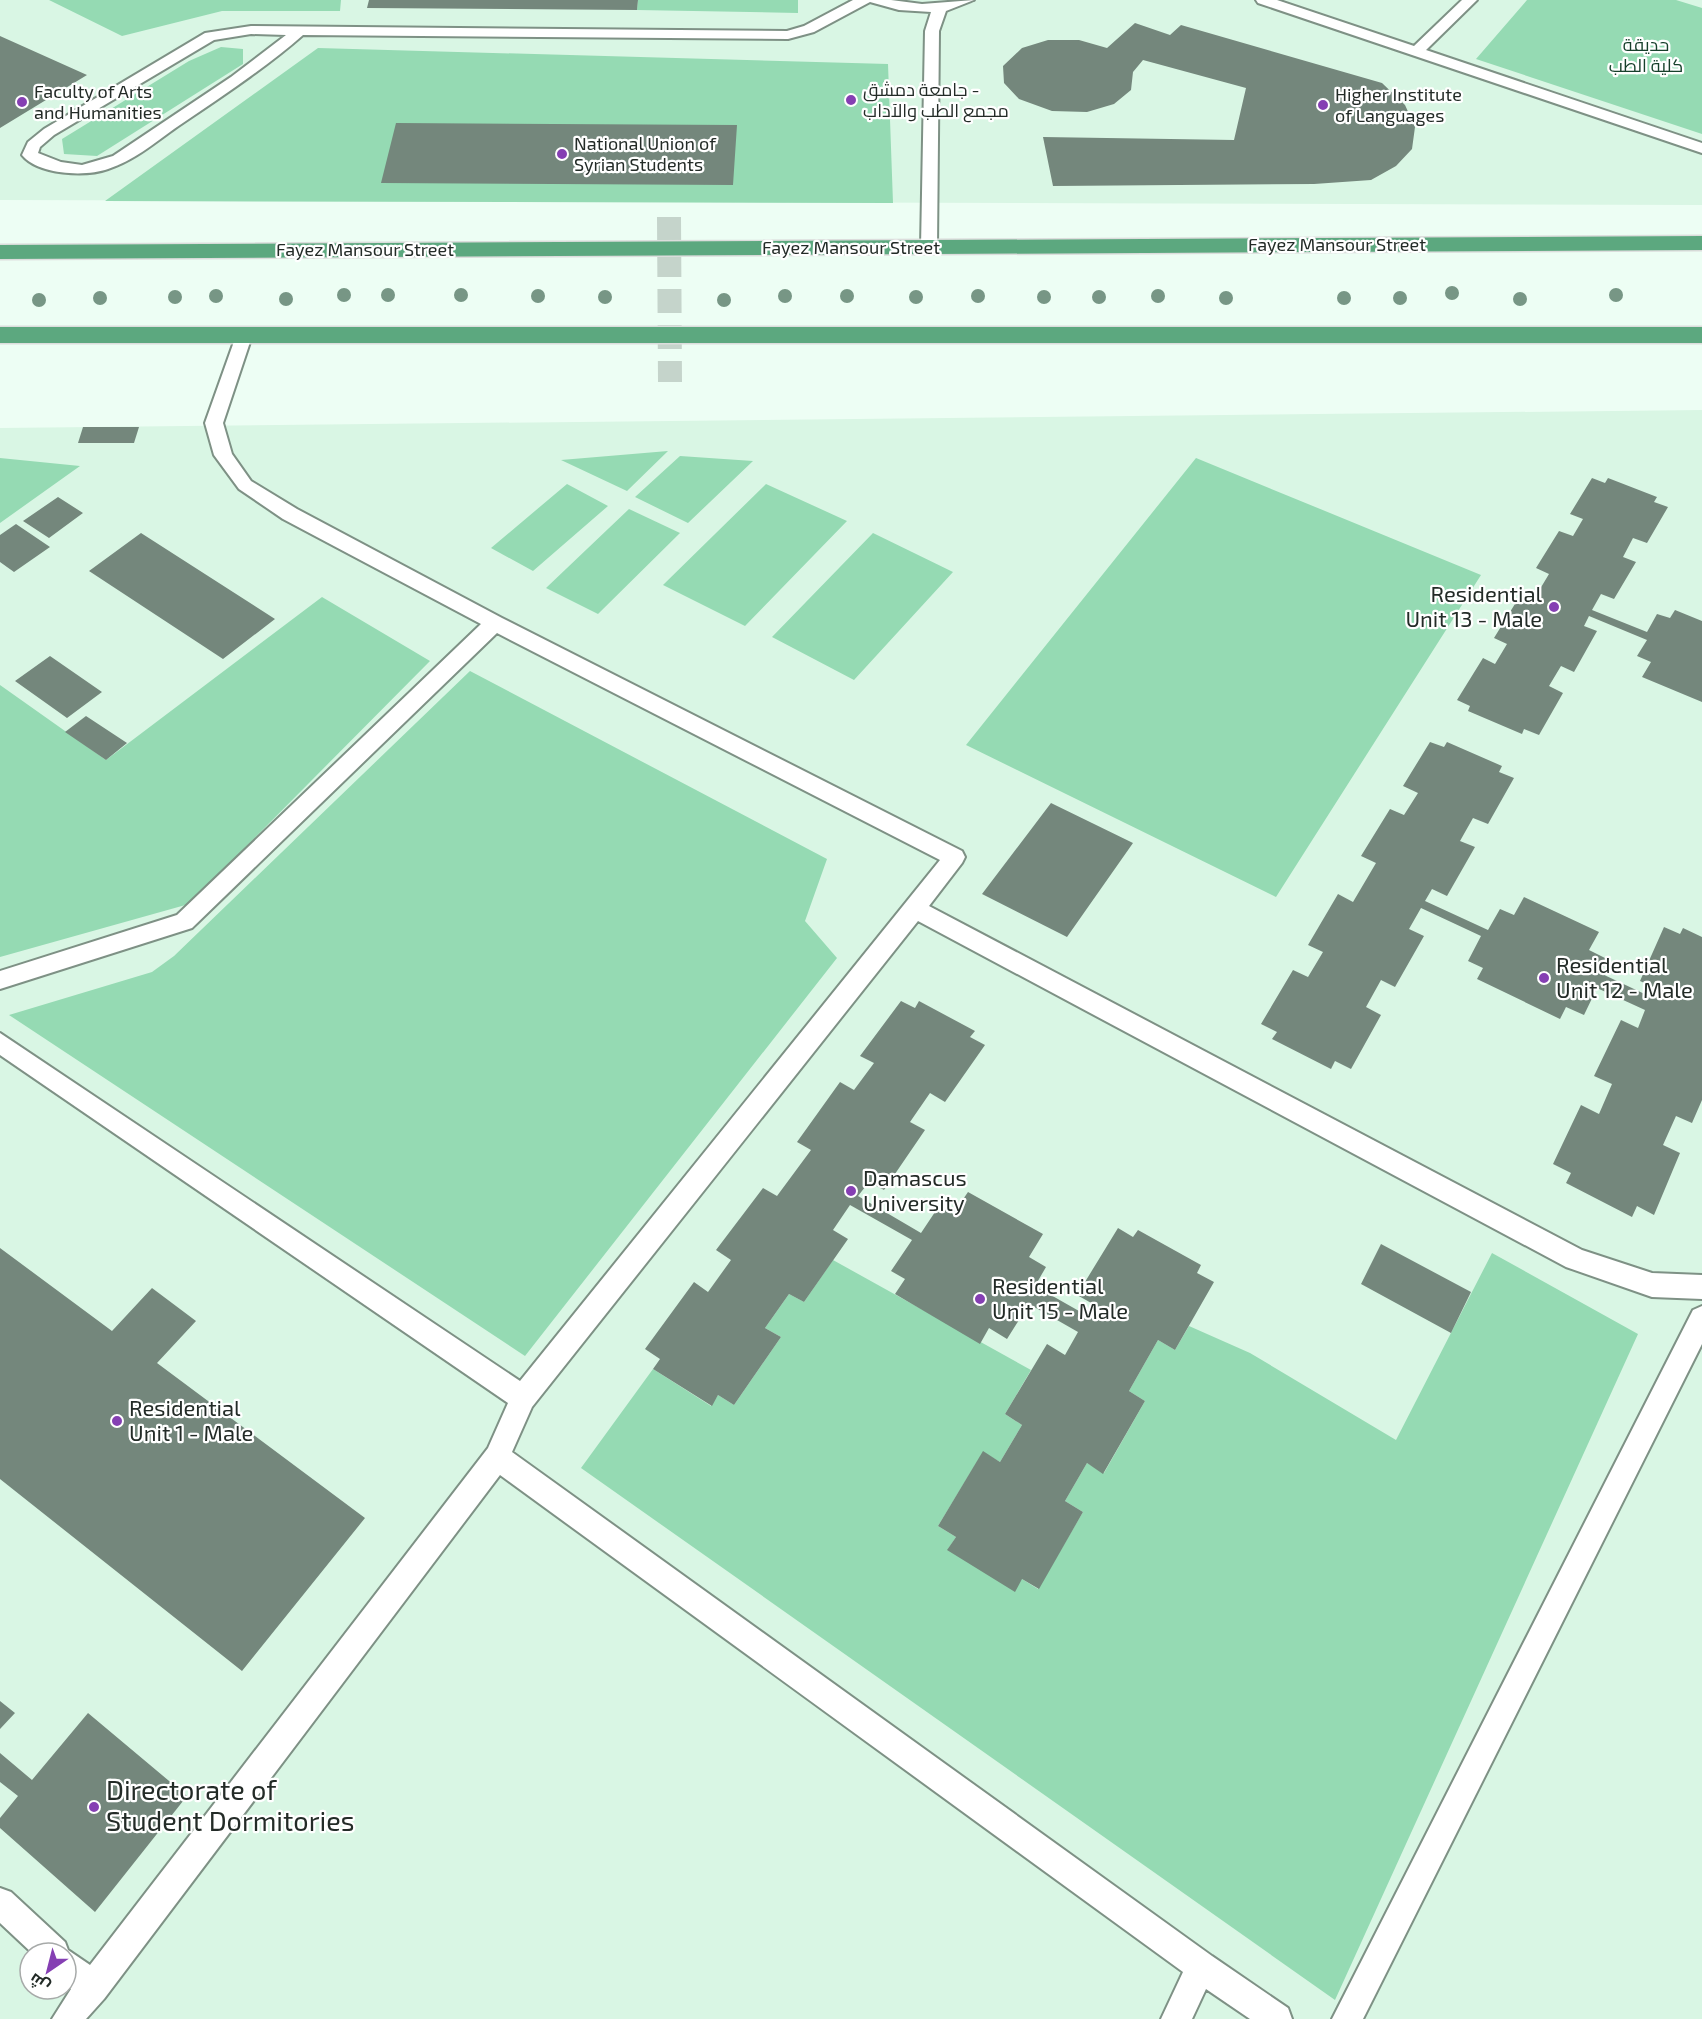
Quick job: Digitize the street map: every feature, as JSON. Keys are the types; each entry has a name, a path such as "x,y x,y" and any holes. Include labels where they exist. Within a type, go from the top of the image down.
{"highway":[{"name":"Fayez Mansour Street","path":"0,252 1702,243"},
{"path":"0,335 1702,335"}],"lane":[{"path":"299,31 264,63 125,156 99,167 74,171 48,164 30,155 33,144 49,132 210,36 251,30 788,35 809,29 864,0"},
{"path":"876,0 915,8 940,7 967,0"},
{"path":"1263,0 1702,148"},
{"path":"1416,52 1470,0"},
{"path":"929,247 932,31 940,7"},
{"path":"67,2019 93,1988 497,1457 523,1398 915,909 954,857 495,623 290,514 245,485 223,455 214,423 244,336"},
{"path":"0,980 184,922 495,623"},
{"path":"915,909 1575,1259 1653,1286 1702,1287"},
{"path":"0,1043 523,1398"},
{"path":"1347,2019 1702,1318"},
{"path":"497,1457 1201,1967 1277,2019"},
{"path":"0,1903 41,1941"},
{"path":"1176,2019 1201,1967"},
{"path":"78,1975 93,1988"}],"shaded area":[{"name":"جامعة دمشق - مجمع الطب والآداب","path":"0,0 1702,0 1702,205 0,200"},
{"name":"Damascus University","path":"1702,410 1702,2019 0,2019 0,428"}],"green space":[{"path":"49,0 341,0 340,11 222,11 122,36"},
{"path":"638,0 798,0 798,13 637,10"},
{"name":"حديقة كلية الطب","path":"1527,0 1676,0 1702,8 1702,134 1476,59"},
{"path":"221,47 243,49 243,64 97,156 64,154 62,139 189,61"},
{"path":"318,48 888,64 893,203 105,201"},
{"path":"668,451 627,491 561,460"},
{"path":"680,456 753,461 688,523 635,497"},
{"path":"0,458 80,466 0,523"},
{"path":"1196,458 1481,575 1276,897 966,745"},
{"path":"567,484 608,506 533,571 491,548"},
{"path":"766,484 847,521 745,626 663,585"},
{"path":"629,509 680,533 598,614 546,588"},
{"path":"873,533 953,572 854,680 772,637"},
{"path":"322,597 430,661 189,904 0,957 0,685 106,760"},
{"path":"470,671 827,859 805,921 837,958 525,1356 9,1015 152,972 174,956"},
{"path":"1492,1253 1638,1334 1335,2000 581,1468 653,1369 711,1406 718,1395 734,1405 781,1337 765,1328 789,1294 804,1302 833,1260 1031,1370 1005,1414 1022,1425 1000,1462 983,1452 938,1526 956,1537 948,1549 1022,1579 1038,1589 1083,1512 1065,1501 1087,1463 1104,1473 1145,1401 1129,1391 1158,1340 1175,1350 1189,1326 1250,1353 1396,1440"}],"building":[{"path":"369,0 638,0 637,10 367,8"},
{"name":"Higher Institute of Languages","path":"1135,23 1170,35 1181,25 1382,83 1405,105 1415,127 1412,149 1396,166 1371,180 1314,184 1053,186 1043,137 1234,140 1246,88 1143,60 1133,72 1131,90 1114,104 1087,112 1052,111 1019,99 1004,83 1003,66 1022,48 1048,40 1079,40 1107,48"},
{"name":"Faculty of Arts and Humanities","path":"0,36 87,75 0,128"},
{"name":"National Union of Syrian Students","path":"396,123 737,125 733,185 381,183"},
{"path":"83,427 139,427 134,443 78,443"},
{"name":"Residential Unit 13 - Male","path":"1592,478 1605,483 1608,478 1657,497 1654,502 1668,507 1647,543 1633,538 1623,557 1636,562 1614,599 1601,594 1592,610 1647,632 1657,614 1670,618 1675,610 1702,621 1702,702 1642,677 1651,662 1637,656 1647,640 1589,616 1584,626 1597,631 1574,672 1561,666 1549,686 1563,693 1539,735 1524,729 1522,734 1468,711 1470,706 1457,700 1483,658 1495,664 1507,644 1494,638 1518,599 1531,604 1549,574 1536,568 1559,531 1573,536 1583,519 1570,514"},
{"path":"58,497 83,513 49,538 23,521"},
{"path":"16,524 50,547 14,572 0,562 0,535"},
{"path":"141,533 275,619 223,659 89,571"},
{"path":"50,656 102,692 67,718 15,681"},
{"path":"86,716 127,743 106,760 65,732"},
{"name":"Residential Unit 12 - Male","path":"1430,742 1444,747 1447,742 1502,766 1499,772 1514,778 1488,824 1473,818 1460,841 1475,847 1447,896 1432,889 1425,901 1488,930 1500,909 1514,915 1524,897 1599,932 1589,950 1607,959 1600,973 1651,997 1655,988 1640,981 1664,927 1680,934 1683,928 1702,937 1702,1100 1692,1123 1676,1116 1663,1145 1680,1153 1654,1215 1637,1206 1632,1217 1566,1183 1571,1173 1553,1164 1581,1105 1599,1114 1612,1084 1594,1076 1621,1020 1638,1028 1645,1010 1597,988 1584,1015 1566,1007 1560,1019 1477,979 1483,968 1468,961 1481,936 1421,908 1409,929 1424,936 1395,987 1381,980 1366,1007 1381,1015 1351,1069 1335,1061 1331,1069 1272,1039 1277,1032 1261,1024 1293,970 1308,977 1323,952 1308,945 1338,894 1353,902 1376,863 1361,856 1390,809 1404,815 1418,793 1403,786"},
{"path":"1051,803 1133,843 1067,937 982,894"},
{"name":"Residential Unit 15 - Male","path":"901,1001 915,1008 919,1001 975,1031 970,1037 985,1045 945,1102 930,1093 910,1122 925,1130 884,1190 869,1182 858,1196 921,1233 939,1206 953,1214 968,1192 1043,1234 1029,1257 1046,1267 1035,1286 1086,1315 1093,1304 1077,1295 1118,1228 1133,1237 1138,1230 1201,1265 1197,1273 1214,1282 1175,1350 1158,1340 1129,1391 1145,1401 1103,1474 1087,1463 1065,1501 1083,1512 1039,1589 1022,1579 1015,1592 947,1550 956,1537 938,1526 983,1451 1000,1462 1022,1425 1005,1414 1047,1344 1065,1355 1078,1332 1029,1304 1007,1339 989,1328 980,1344 895,1294 905,1279 891,1271 912,1240 850,1205 833,1230 848,1239 804,1302 789,1294 765,1328 781,1337 734,1405 718,1395 712,1406 653,1369 660,1359 645,1349 694,1282 708,1292 731,1260 716,1250 763,1188 777,1196 811,1150 797,1142 840,1082 854,1090 874,1063 860,1056"},
{"path":"1381,1244 1471,1292 1451,1333 1361,1284"},
{"name":"Residential Unit 1 - Male","path":"0,1248 112,1331 152,1288 196,1321 157,1363 365,1518 242,1671 0,1479"},
{"path":"0,1701 15,1713 0,1729"},
{"name":"Directorate of Student Dormitories","path":"88,1713 187,1796 95,1912 0,1828 0,1818 18,1796 0,1782 0,1753 32,1780"}],"tunnel":[{"path":"669,217 670,382"}],"place":[{"name":"جامعة دمشق - مجمع الطب والآداب","path":"851,100"},
{"name":"Faculty of Arts and Humanities","path":"22,102"},
{"name":"Higher Institute of Languages","path":"1323,105"},
{"name":"National Union of Syrian Students","path":"562,154"},
{"name":"Residential Unit 13 - Male","path":"1554,607"},
{"name":"Residential Unit 12 - Male","path":"1544,978"},
{"name":"Damascus University","path":"851,1191"},
{"name":"Residential Unit 15 - Male","path":"980,1299"},
{"name":"Residential Unit 1 - Male","path":"117,1421"},
{"name":"Directorate of Student Dormitories","path":"94,1807"}]}
